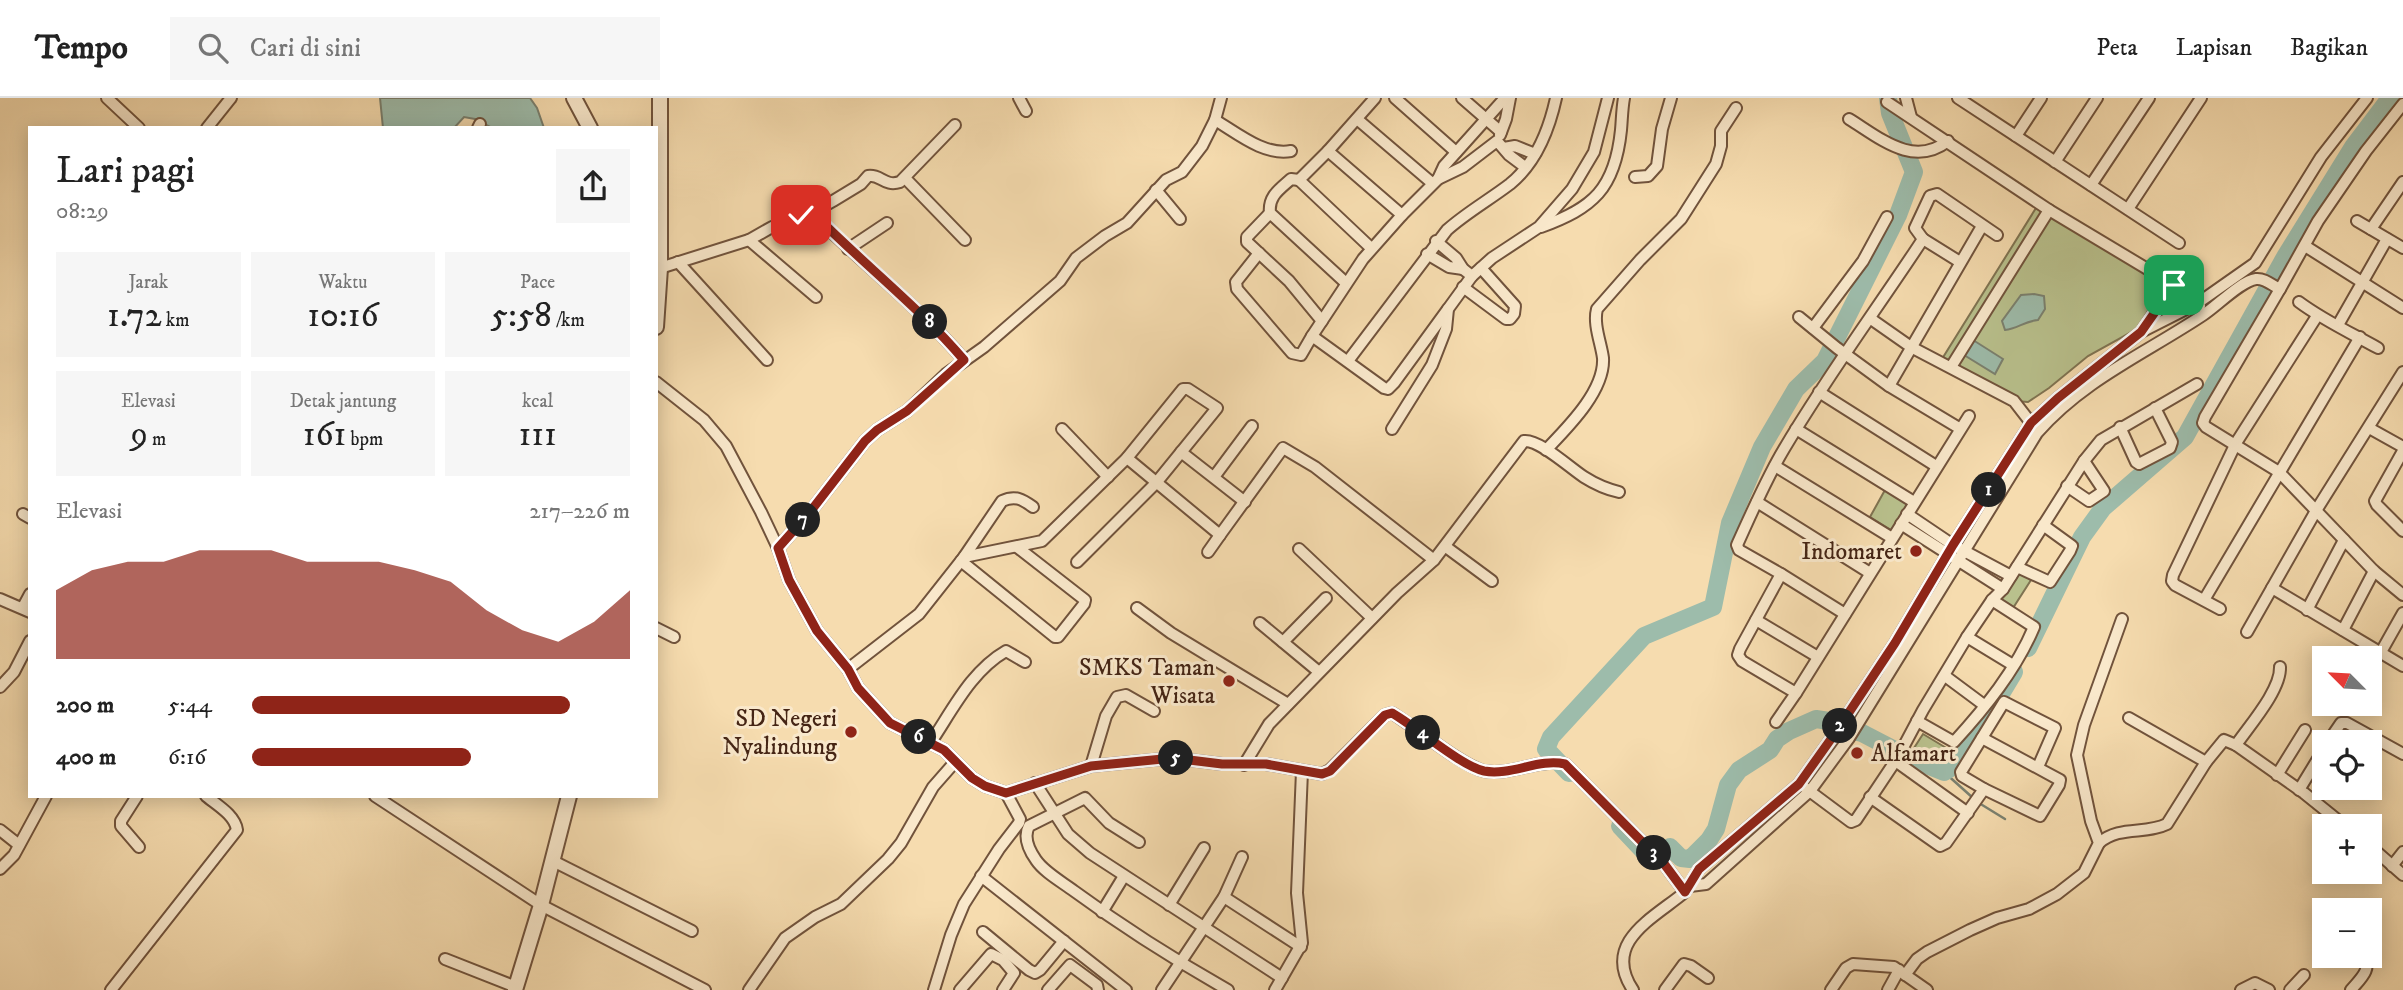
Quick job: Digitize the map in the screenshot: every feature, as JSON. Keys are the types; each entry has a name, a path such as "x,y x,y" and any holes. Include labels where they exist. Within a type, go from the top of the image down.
{"street":[{"path":"107,98 137,126"},
{"path":"209,126 230,98"},
{"path":"574,98 589,126"},
{"path":"658,290 660,98"},
{"path":"1019,98 1026,111"},
{"path":"778,548 810,512 865,441 907,411 964,360 984,347 1060,281 1082,253 1127,223 1166,180 1182,172 1196,156 1215,120 1221,98"},
{"path":"1300,180 1375,98"},
{"path":"1395,98 1456,152"},
{"path":"1462,98 1488,120 1509,155 1525,167"},
{"path":"1435,181 1463,167 1501,140 1508,98"},
{"path":"1259,253 1236,282 1237,289 1296,356 1301,355 1371,248 1508,98"},
{"path":"1348,361 1436,241 1462,216 1511,183 1525,167 1545,137 1556,98"},
{"path":"1539,228 1572,189 1594,152 1608,98"},
{"path":"1427,254 1449,267 1467,273 1481,268 1539,228 1563,219 1594,200 1604,188 1617,155 1625,98"},
{"path":"1635,177 1648,176 1657,166 1662,129 1671,98"},
{"path":"1906,98 1911,117"},
{"path":"1958,98 2179,243"},
{"path":"1974,109 1981,98"},
{"path":"2016,136 2041,98"},
{"path":"2055,162 2097,98"},
{"path":"2091,185 2149,98"},
{"path":"2128,209 2201,98"},
{"path":"1956,552 2037,433 2052,416 2098,378 2205,314 2247,277 2321,157 2367,98"},
{"path":"1891,104 2049,210 2174,285 2198,303 2205,314"},
{"path":"2403,104 2366,151 2318,221 2203,423 2279,472 2374,571 2403,595"},
{"path":"1546,450 1578,414 1602,373 1597,309 1681,219 1716,164 1721,146 1721,131 1736,108"},
{"path":"2393,118 2403,125"},
{"path":"1357,119 1435,181"},
{"path":"1849,119 1905,150 1936,150 1948,141"},
{"path":"1215,120 1278,153 1291,151"},
{"path":"658,264 678,262 749,240 790,219 812,212 855,188 869,176 873,175 893,184 905,178 955,125"},
{"path":"1501,140 1535,154"},
{"path":"1328,151 1402,215"},
{"path":"905,178 965,240"},
{"path":"1346,283 1270,213 1272,196 1291,179 1300,180 1371,248"},
{"path":"2371,229 2403,182"},
{"path":"1156,190 1180,219"},
{"path":"1960,262 1923,240 1915,228 1933,194 1937,194 1997,235"},
{"path":"1951,367 2049,210"},
{"path":"812,212 848,249 939,330 964,360"},
{"path":"1270,213 1247,237 1249,245 1295,288 1322,321"},
{"path":"1813,328 1863,261 1888,218"},
{"path":"2357,221 2403,248"},
{"path":"848,249 887,223"},
{"path":"1889,386 1982,226"},
{"path":"2338,325 2387,239"},
{"path":"749,240 816,296"},
{"path":"1845,614 1737,548 1775,466 1818,392 1837,348 1871,319 1923,240"},
{"path":"1436,241 1456,258 1467,273"},
{"path":"2305,246 2403,308"},
{"path":"678,262 767,360"},
{"path":"1463,287 1510,319 1514,314 1514,306 1481,268"},
{"path":"1312,336 1388,389 1463,287 1467,273"},
{"path":"1633,990 1626,979 1623,964 1629,940 1637,929 1688,889 1706,884 1810,791 1852,733 2031,423 2141,332 2247,277 2262,279 2279,288"},
{"path":"2141,332 2174,285"},
{"path":"2299,302 2317,316 2378,348"},
{"path":"1392,429 1432,365 1446,329 1448,309"},
{"path":"2220,609 2175,584 2173,575 2235,443 2317,316"},
{"path":"1798,317 1889,386 1959,428"},
{"path":"1871,319 1911,347 2014,401 2031,423"},
{"path":"2204,600 2360,337"},
{"path":"2247,632 2317,509 2403,372"},
{"path":"658,384 704,420 726,446 778,548 789,580 817,631 848,669 858,688 890,723 944,750 972,778 985,786 1006,793 1091,766 1173,758 1244,765 1266,764 1322,774 1330,771 1385,715 1392,713 1483,771 1560,763 1567,765 1688,889"},
{"path":"1799,784 1854,822 1896,759 1968,637 1992,600 2003,589 2084,461 2101,440 2120,427 2197,384"},
{"path":"963,559 1042,541 1127,458 1185,388 1217,408 1156,483 1077,562"},
{"path":"1818,392 1936,466"},
{"path":"2120,427 2139,464 2170,448 2172,442 2155,408"},
{"path":"1776,722 1969,416"},
{"path":"1214,477 1252,426"},
{"path":"2370,428 2403,449 2375,501 2403,531"},
{"path":"1062,429 1108,477"},
{"path":"1796,429 1914,502"},
{"path":"1244,765 1269,724 1372,618 1446,547 1524,441 1546,450 1585,478 1606,489 1619,492"},
{"path":"1208,552 1283,448 1315,467 1434,560"},
{"path":"1181,452 1245,502"},
{"path":"1127,458 1220,535"},
{"path":"2067,486 2089,500 2104,491 2084,461"},
{"path":"1775,466 1892,538"},
{"path":"848,669 919,614 963,559 1002,501 1010,497 1018,498 1033,507"},
{"path":"1757,502 1870,573"},
{"path":"1904,519 1956,552 2003,589"},
{"path":"1956,552 2050,582 2072,546 2043,525"},
{"path":"2307,610 2344,540"},
{"path":"963,559 1058,637 1085,600 1017,547"},
{"path":"1446,547 1492,582"},
{"path":"1299,549 1372,618"},
{"path":"2343,630 2374,571"},
{"path":"1781,574 1740,649 1740,659 1796,693"},
{"path":"2272,588 2371,646"},
{"path":"0,598 27,609"},
{"path":"1283,642 1326,598"},
{"path":"1917,721 1954,742 1984,705 1995,696 2034,627 1992,600"},
{"path":"1136,608 1171,633 1288,704"},
{"path":"2382,650 2403,613"},
{"path":"2099,844 2091,821 2077,755 2084,725 2122,619"},
{"path":"1756,620 1818,657"},
{"path":"1260,623 1319,672"},
{"path":"658,629 674,637"},
{"path":"1968,637 2012,665"},
{"path":"0,687 13,672 28,645"},
{"path":"1688,889 1695,872 1799,784 1900,646"},
{"path":"931,742 967,688 997,656 1006,651 1025,662"},
{"path":"2382,653 2403,666"},
{"path":"2236,745 2278,682 2280,667"},
{"path":"1945,676 1984,705"},
{"path":"1091,766 1106,716 1117,697 1126,695 1154,711"},
{"path":"1982,738 2061,782 2040,816 1984,789 1961,774 1982,738 2006,702 2055,728 2038,767"},
{"path":"2129,718 2206,762"},
{"path":"2336,730 2341,723 2347,723 2360,730"},
{"path":"2277,775 2305,730"},
{"path":"1888,990 1902,972 1927,952 1970,930 1997,918 2029,909 2057,894 2084,873 2099,844 2128,829 2158,829 2167,824 2206,762 2224,740 2236,745 2330,814"},
{"path":"2382,742 2403,754"},
{"path":"1896,759 1968,813"},
{"path":"749,990 785,938 815,917 841,904 888,859 901,843 933,787 955,762"},
{"path":"2299,790 2312,769"},
{"path":"1275,990 1303,939 1297,893 1302,771"},
{"path":"1035,783 1068,834 1090,853 1282,978"},
{"path":"1870,797 1940,846 1946,843 1984,789"},
{"path":"934,990 964,904 1019,824 1020,819 1006,793"},
{"path":"0,869 14,855 46,798"},
{"path":"136,798 121,821 121,826 139,847"},
{"path":"111,990 237,830 231,817 208,798"},
{"path":"378,798 541,905 705,990"},
{"path":"445,959 515,988 541,905 569,798"},
{"path":"1139,842 1109,823 1085,798 1029,826 1025,832 1037,862 1102,912 1228,990"},
{"path":"0,830 19,845"},
{"path":"1170,905 1204,848"},
{"path":"2392,866 2403,852"},
{"path":"1162,990 1224,897 1242,857"},
{"path":"2382,857 2403,875"},
{"path":"553,861 692,931"},
{"path":"982,876 1126,990"},
{"path":"1102,912 1124,876"},
{"path":"1224,897 1301,947"},
{"path":"983,932 1031,972 1040,970 1064,941"},
{"path":"960,990 989,955 994,954 1014,973 1003,990"},
{"path":"1665,990 1684,964 1690,965 1708,978"},
{"path":"1048,990 1070,965 1097,985 1098,990"},
{"path":"1831,990 1849,965 1894,967 1927,990"},
{"path":"2351,990 2367,968"},
{"path":"2290,990 2304,975"},
{"path":"2241,990 2255,983 2269,990"}],"green space":[{"path":"2041,200 2166,281 2137,329 2088,356 2028,402 2014,401 1942,359"},
{"path":"1885,490 1909,505 1891,530 1870,517"},
{"path":"2017,570 2031,580 2013,608 1999,598"},
{"path":"1923,734 1948,749 1938,764 1914,748"}],"shaded area":[{"path":"380,98 530,98 543,126 488,126 464,117 456,126 383,126"},
{"path":"2021,295 2044,296 2045,309 2038,320 2005,330 2002,321"},
{"path":"1973,340 2003,359 1995,374 1964,355"}],"waterway":[{"path":"1569,773 1546,749 1551,737 1644,636 1713,607 1730,523 1762,447 1796,389 1825,361 1898,215 1914,172 1890,113 1888,98"},
{"path":"2028,648 2082,537 2103,508 2185,437 2285,257 2353,147 2390,98"},
{"path":"1620,826 1653,861 1670,847 1681,858 1690,859 1716,829 1728,785 1739,770 1770,750 1777,739 1789,731 1816,719 1862,733 1944,772 1960,762 2014,672"},
{"path":"1537,770 1554,768"},
{"path":"1944,772 1973,798"},
{"path":"1979,803 2005,819"}],"place":[{"name":"Indomaret","path":"1916,551"},
{"name":"SMKS Taman Wisata","path":"1229,681"},
{"name":"SD Negeri Nyalindung","path":"851,732"},
{"name":"Alfamart","path":"1857,753"}],"route":[{"path":"801,215 812,212 858,258 939,330 964,360 907,411 865,441 810,512 778,548 789,580 817,631 848,669 858,688 890,723 931,742 944,750 972,778 1006,793 1091,766 1173,758 1222,764 1266,764 1322,774 1330,771 1385,715 1392,713 1483,771 1523,769 1560,763 1567,765 1665,865 1685,892 1695,872 1799,784 1895,643 1953,545 2031,423 2141,332 2174,285"}]}
